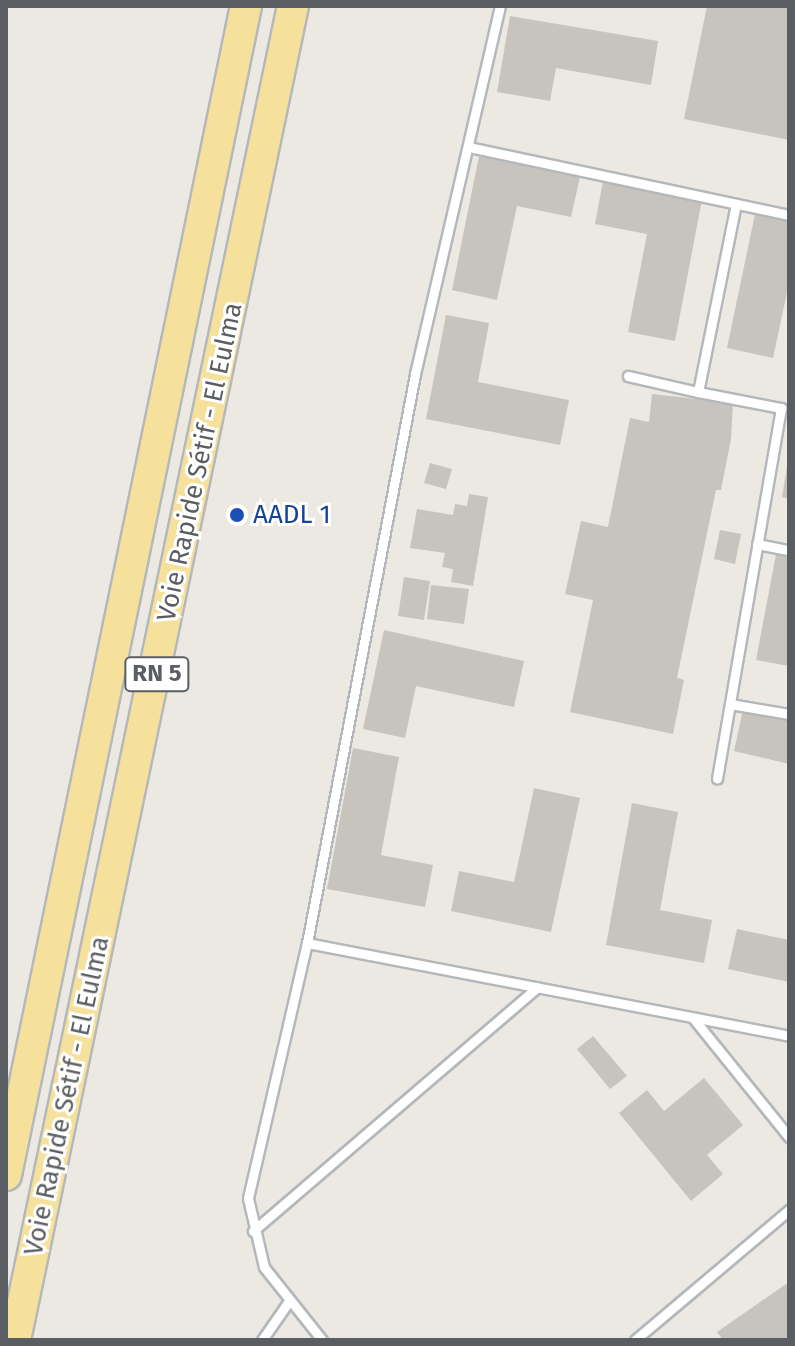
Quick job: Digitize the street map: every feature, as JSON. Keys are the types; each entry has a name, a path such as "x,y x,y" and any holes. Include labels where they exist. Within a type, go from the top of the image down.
{"highway":[{"name":"Voie Rapide Sétif - El Eulma","path":"6,1175 246,6"},
{"name":"Voie Rapide Sétif - El Eulma","path":"15,1340 293,6"}],"lane":[{"path":"322,1340 264,1267 253,1231 248,1198 307,943 415,374 500,6"},
{"path":"469,147 789,215"},
{"path":"698,392 736,204"},
{"path":"628,376 781,408 717,779"},
{"path":"757,544 789,550"},
{"path":"730,704 789,714"},
{"path":"307,943 789,1036"},
{"path":"253,1231 537,988"},
{"path":"693,1018 789,1137"},
{"path":"635,1340 789,1210"},
{"path":"262,1340 289,1301"}],"building":[{"path":"707,6 789,6 789,140 684,119"},
{"path":"510,16 658,41 651,85 556,68 550,101 497,92"},
{"path":"479,156 580,177 571,217 517,206 497,300 452,290"},
{"path":"603,181 702,200 675,341 628,332 647,234 595,224"},
{"path":"755,214 789,221 789,283 773,358 727,348"},
{"path":"446,315 489,323 478,382 569,400 560,445 426,419"},
{"path":"652,394 733,403 731,439 721,490 716,490 677,678 684,680 673,734 570,712 593,600 565,594 581,521 608,527 630,418 649,422"},
{"path":"430,463 452,469 446,489 424,483"},
{"path":"789,466 789,499 782,497"},
{"path":"469,494 488,497 473,586 451,582 453,569 442,567 445,553 410,548 417,509 453,515 455,504 467,506"},
{"path":"720,530 741,534 735,564 714,559"},
{"path":"777,549 789,551 789,666 756,660"},
{"path":"404,577 430,581 424,620 398,616"},
{"path":"431,585 469,589 464,624 427,619"},
{"path":"384,630 524,661 514,707 416,686 405,738 363,729"},
{"path":"744,705 789,715 789,764 734,751"},
{"path":"353,748 399,757 381,855 433,865 425,907 327,889"},
{"path":"534,788 580,798 551,932 451,911 459,871 514,882"},
{"path":"632,803 678,812 660,910 712,920 704,963 606,945"},
{"path":"737,929 789,940 789,982 728,969"},
{"path":"593,1036 627,1076 610,1089 577,1049"},
{"path":"704,1078 743,1125 707,1155 723,1174 691,1201 619,1113 647,1090 664,1111"},
{"path":"789,1282 789,1340 723,1340 717,1332"}],"place":[{"name":"AADL 1","path":"237,515"}]}
